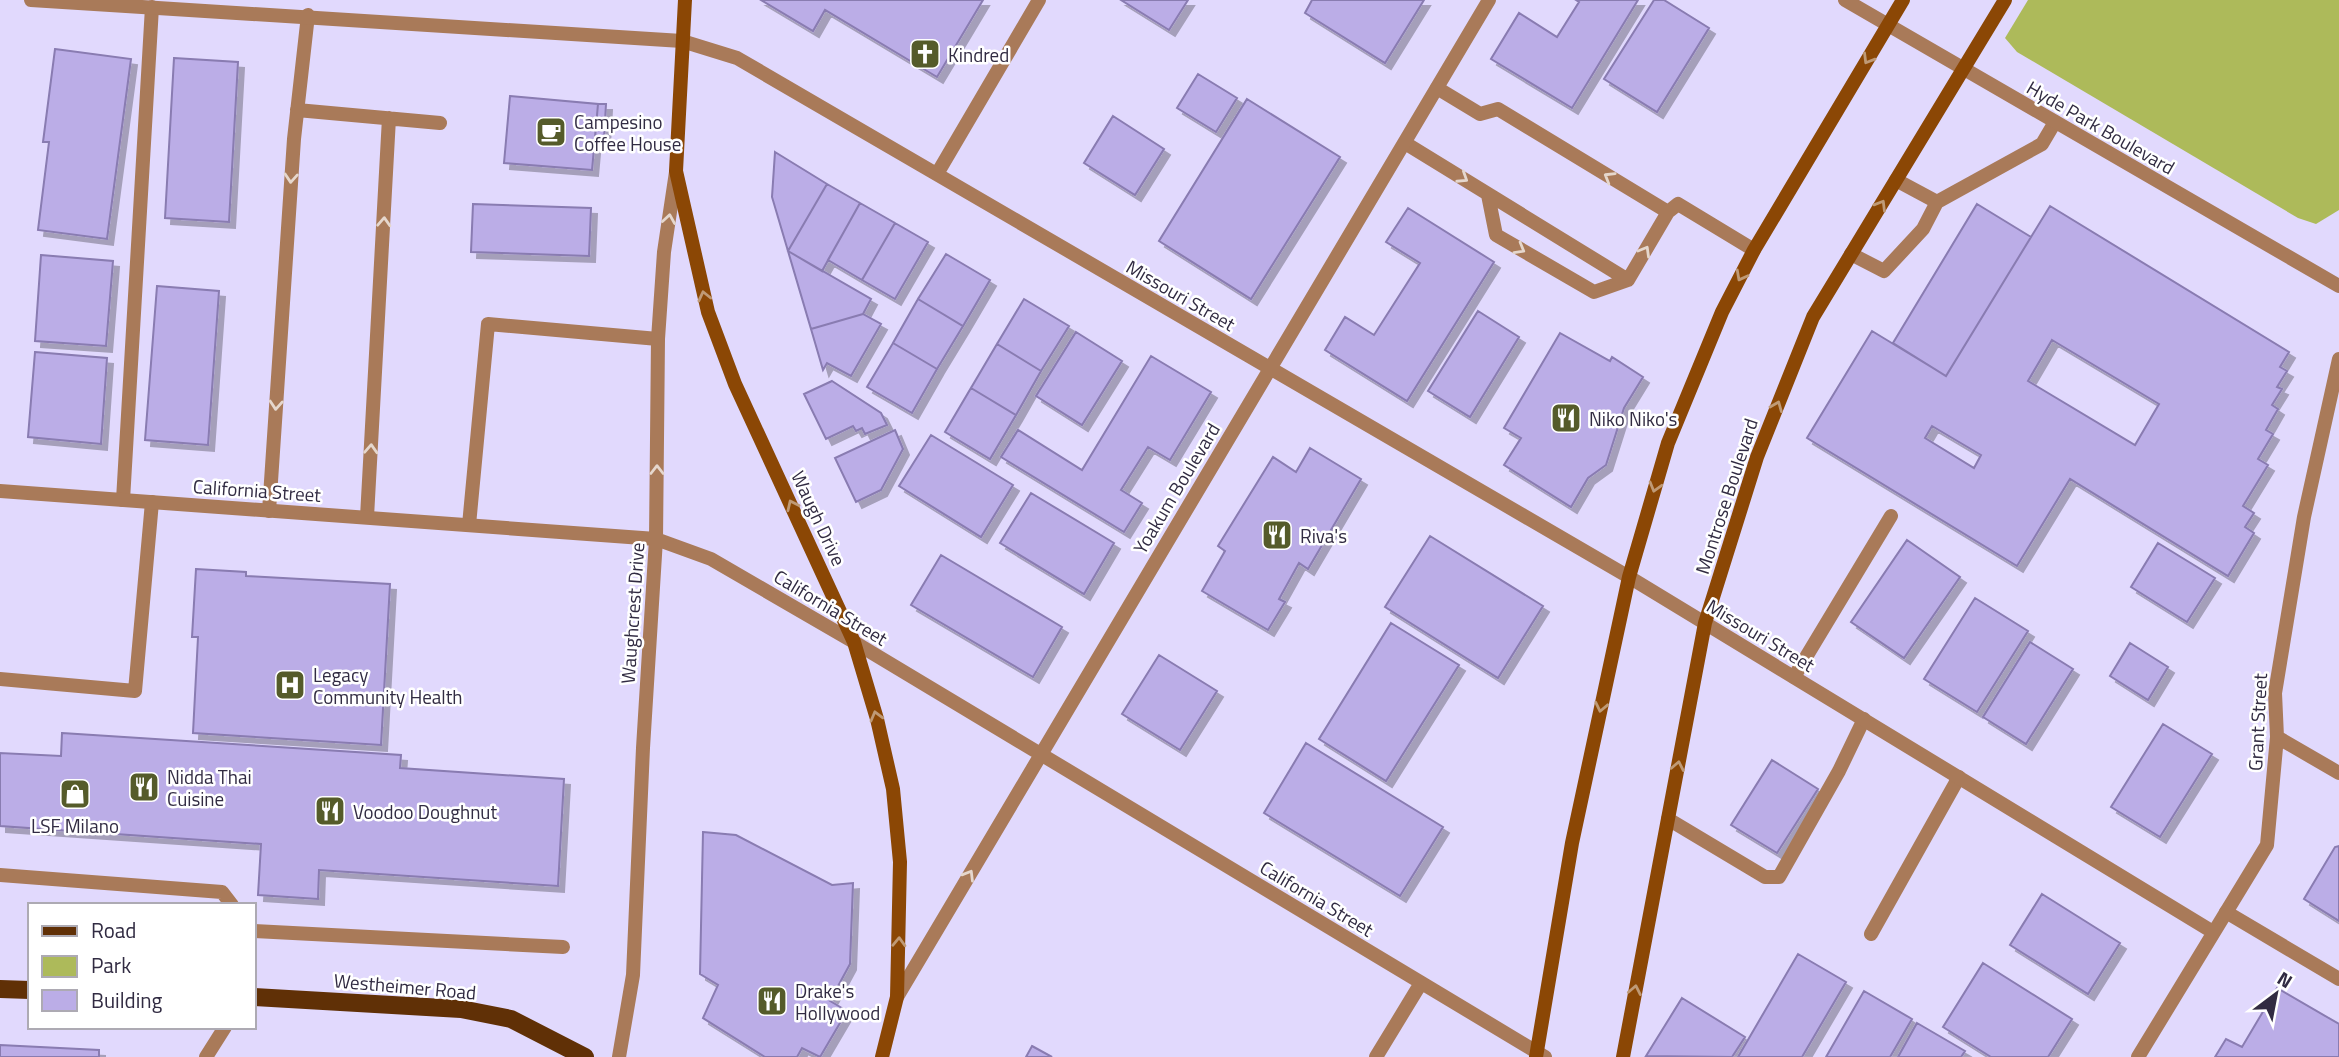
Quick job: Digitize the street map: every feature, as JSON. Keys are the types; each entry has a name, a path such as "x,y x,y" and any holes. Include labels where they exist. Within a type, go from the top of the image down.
{"main road":[{"name":"Waugh Drive","path":"685,0 676,171 708,312 730,372 853,642 877,719 893,789 900,862 897,997 882,1057"},
{"path":"1539,1055 1572,843 1629,577 1668,443 1721,312 1754,250 1903,0"},
{"name":"Montrose Boulevard","path":"1623,1057 1705,623 1757,457 1813,317 2005,0"},
{"path":"0,989 28,990"},
{"name":"Westheimer Road","path":"256,997 461,1009 511,1019 585,1057"}],"street":[{"name":"Missouri Street","path":"31,0 308,15 682,41 737,58 1629,577 2213,932"},
{"path":"937,174 1039,0"},
{"name":"Yoakum Boulevard","path":"897,997 1489,0"},
{"name":"Hyde Park Boulevard","path":"1845,0 2339,286"},
{"path":"123,500 152,7"},
{"path":"269,511 297,110 308,15"},
{"path":"1437,88 1480,114 1498,110 1668,212"},
{"path":"297,110 440,123"},
{"path":"368,517 389,118"},
{"path":"1851,254 1884,271 1923,229 1937,202 2042,144 2055,122"},
{"path":"1405,143 1628,280"},
{"name":"Waughcrest Drive","path":"619,1057 633,975 656,539 658,339 664,252 676,171"},
{"path":"1896,180 1937,202"},
{"path":"1488,195 1496,235 1594,292 1628,280 1668,212 1678,204 1754,250"},
{"path":"469,525 488,324 658,339"},
{"name":"Grant Street","path":"2138,1057 2267,845 2277,737 2275,693 2304,517 2339,359"},
{"name":"California Street","path":"0,491 656,539 711,559 1539,1055"},
{"path":"0,679 135,691 152,502"},
{"path":"1794,677 1891,516"},
{"path":"1668,819 1765,877 1779,877 1839,771 1864,719"},
{"path":"2277,737 2339,773"},
{"path":"1871,934 1959,777"},
{"path":"0,875 222,892 230,903"},
{"path":"2226,912 2339,979"},
{"path":"256,931 563,947"},
{"path":"1376,1057 1421,983"},
{"path":"206,1057 224,1029"}],"green space":[{"path":"2028,0 2339,0 2339,210 2316,224 2298,218 2017,52 2005,38"}],"building":[{"name":"Kindred","path":"761,0 983,0 937,77 825,10 813,31"},
{"path":"1121,0 1188,0 1169,30"},
{"path":"1312,0 1424,0 1385,63 1305,13"},
{"path":"1576,0 1638,0 1572,108 1491,59 1519,13 1557,37 1579,2"},
{"path":"1654,0 1664,0 1709,28 1657,112 1604,79"},
{"path":"55,49 131,59 107,239 38,230 49,142 43,142"},
{"path":"174,58 238,62 229,222 165,218"},
{"path":"1198,74 1237,98 1216,132 1177,108"},
{"name":"Campesino Coffee House","path":"510,96 598,104 592,170 504,163"},
{"path":"1247,99 1340,157 1251,299 1159,241"},
{"path":"598,104 606,104 604,138 595,138"},
{"path":"1113,116 1164,149 1135,195 1084,163"},
{"path":"775,152 827,184 788,251 772,197"},
{"path":"827,184 860,203 822,271 788,251"},
{"path":"860,203 895,223 862,280 828,260"},
{"path":"473,204 591,208 589,256 471,252"},
{"path":"1977,204 2031,237 1946,376 1893,343"},
{"path":"2050,206 2289,352 2280,367 2287,371 2277,387 2282,389 2272,405 2278,409 2266,430 2273,434 2258,459 2268,465 2243,506 2254,513 2245,527 2254,533 2228,576 2070,479 2017,566 1807,438 1872,331 1946,376","holes":["2052,340 2159,404 2135,445 2028,381","1932,426 1981,455 1974,468 1925,438"]},
{"path":"1408,208 1494,262 1407,401 1325,350 1345,317 1374,335 1420,263 1386,242"},
{"path":"895,223 928,242 895,299 862,280"},
{"path":"788,251 871,299 863,314 811,329"},
{"path":"946,254 990,280 963,326 918,299"},
{"path":"41,255 113,261 106,346 35,341"},
{"path":"157,286 219,291 208,445 145,440"},
{"path":"918,299 963,326 937,369 893,343"},
{"path":"1024,299 1069,326 1041,371 997,344"},
{"path":"1478,311 1519,337 1470,417 1428,391"},
{"path":"863,314 881,324 851,376 827,363 823,370 811,329"},
{"path":"1076,332 1122,361 1082,425 1036,396"},
{"name":"Niko Niko's","path":"1560,333 1610,361 1612,357 1643,377 1624,408 1606,465 1588,478 1571,507 1504,465 1521,438 1504,428"},
{"path":"893,343 937,369 912,413 867,387"},
{"path":"997,344 1041,371 1016,415 971,388"},
{"path":"35,352 107,358 101,444 28,437"},
{"path":"1151,356 1211,392 1170,460 1148,447 1121,490 1142,503 1124,532 1001,457 1018,430 1082,470"},
{"path":"832,381 881,413 887,425 865,434 862,428 856,431 853,426 826,439 804,394"},
{"path":"971,388 1016,415 990,459 945,432"},
{"path":"895,430 903,449 881,490 856,502 835,458"},
{"path":"931,435 1013,485 981,537 899,486"},
{"name":"Riva's","path":"1310,448 1361,479 1308,569 1299,563 1279,599 1285,602 1268,630 1202,591 1225,551 1218,546 1273,457 1296,472"},
{"path":"1031,493 1114,543 1084,594 1000,543"},
{"path":"1430,536 1543,606 1498,678 1385,607"},
{"path":"1907,540 1960,577 1904,658 1851,622"},
{"path":"2158,543 2215,578 2187,622 2131,587"},
{"path":"941,555 1062,627 1033,677 911,605"},
{"name":"Legacy Community Health","path":"196,569 246,572 246,576 390,584 381,745 193,733 198,637 192,637"},
{"path":"1975,598 2028,631 1977,712 1924,679"},
{"path":"1391,623 1459,665 1386,781 1319,739"},
{"path":"2030,642 2073,669 2026,744 1983,717"},
{"path":"2130,643 2168,667 2148,700 2110,676"},
{"path":"1159,655 1217,691 1180,750 1122,714"},
{"path":"2163,724 2212,754 2160,837 2111,807"},
{"path":"62,733 401,755 400,768 564,779 558,886 319,870 318,899 258,895 261,844 0,826 0,753 61,756"},
{"path":"1306,743 1443,827 1400,896 1264,813"},
{"path":"1772,760 1818,789 1777,853 1731,825"},
{"path":"703,832 736,835 832,885 853,883 850,964 830,1001 847,1011 820,1057 802,1048 797,1057 765,1057 703,1018 718,985 700,974"},
{"path":"2339,846 2339,921 2304,899 2335,847"},
{"path":"2042,894 2120,943 2088,994 2010,945"},
{"path":"1798,954 1846,982 1802,1057 1738,1057"},
{"path":"1983,963 2072,1019 2048,1057 1991,1057 1943,1027"},
{"path":"2277,988 2339,1024 2339,1057 2215,1057 2226,1039 2242,1047"},
{"path":"1864,991 1912,1019 1890,1057 1826,1057"},
{"path":"1682,998 1745,1037 1732,1057 1646,1056"},
{"path":"1917,1023 1965,1051 1961,1057 1898,1057"},
{"path":"0,1045 99,1050 99,1057 0,1057"},
{"path":"1032,1046 1052,1057 1026,1057"}],"place":[{"name":"Kindred","path":"925,54"},
{"name":"Campesino Coffee House","path":"551,132"},
{"name":"Niko Niko's","path":"1566,418"},
{"name":"Riva's","path":"1277,535"},
{"name":"Legacy Community Health","path":"290,685"},
{"name":"Nidda Thai Cuisine","path":"144,787"},
{"name":"LSF Milano","path":"75,794"},
{"name":"Voodoo Doughnut","path":"330,811"},
{"name":"Drake's Hollywood","path":"772,1001"}]}
